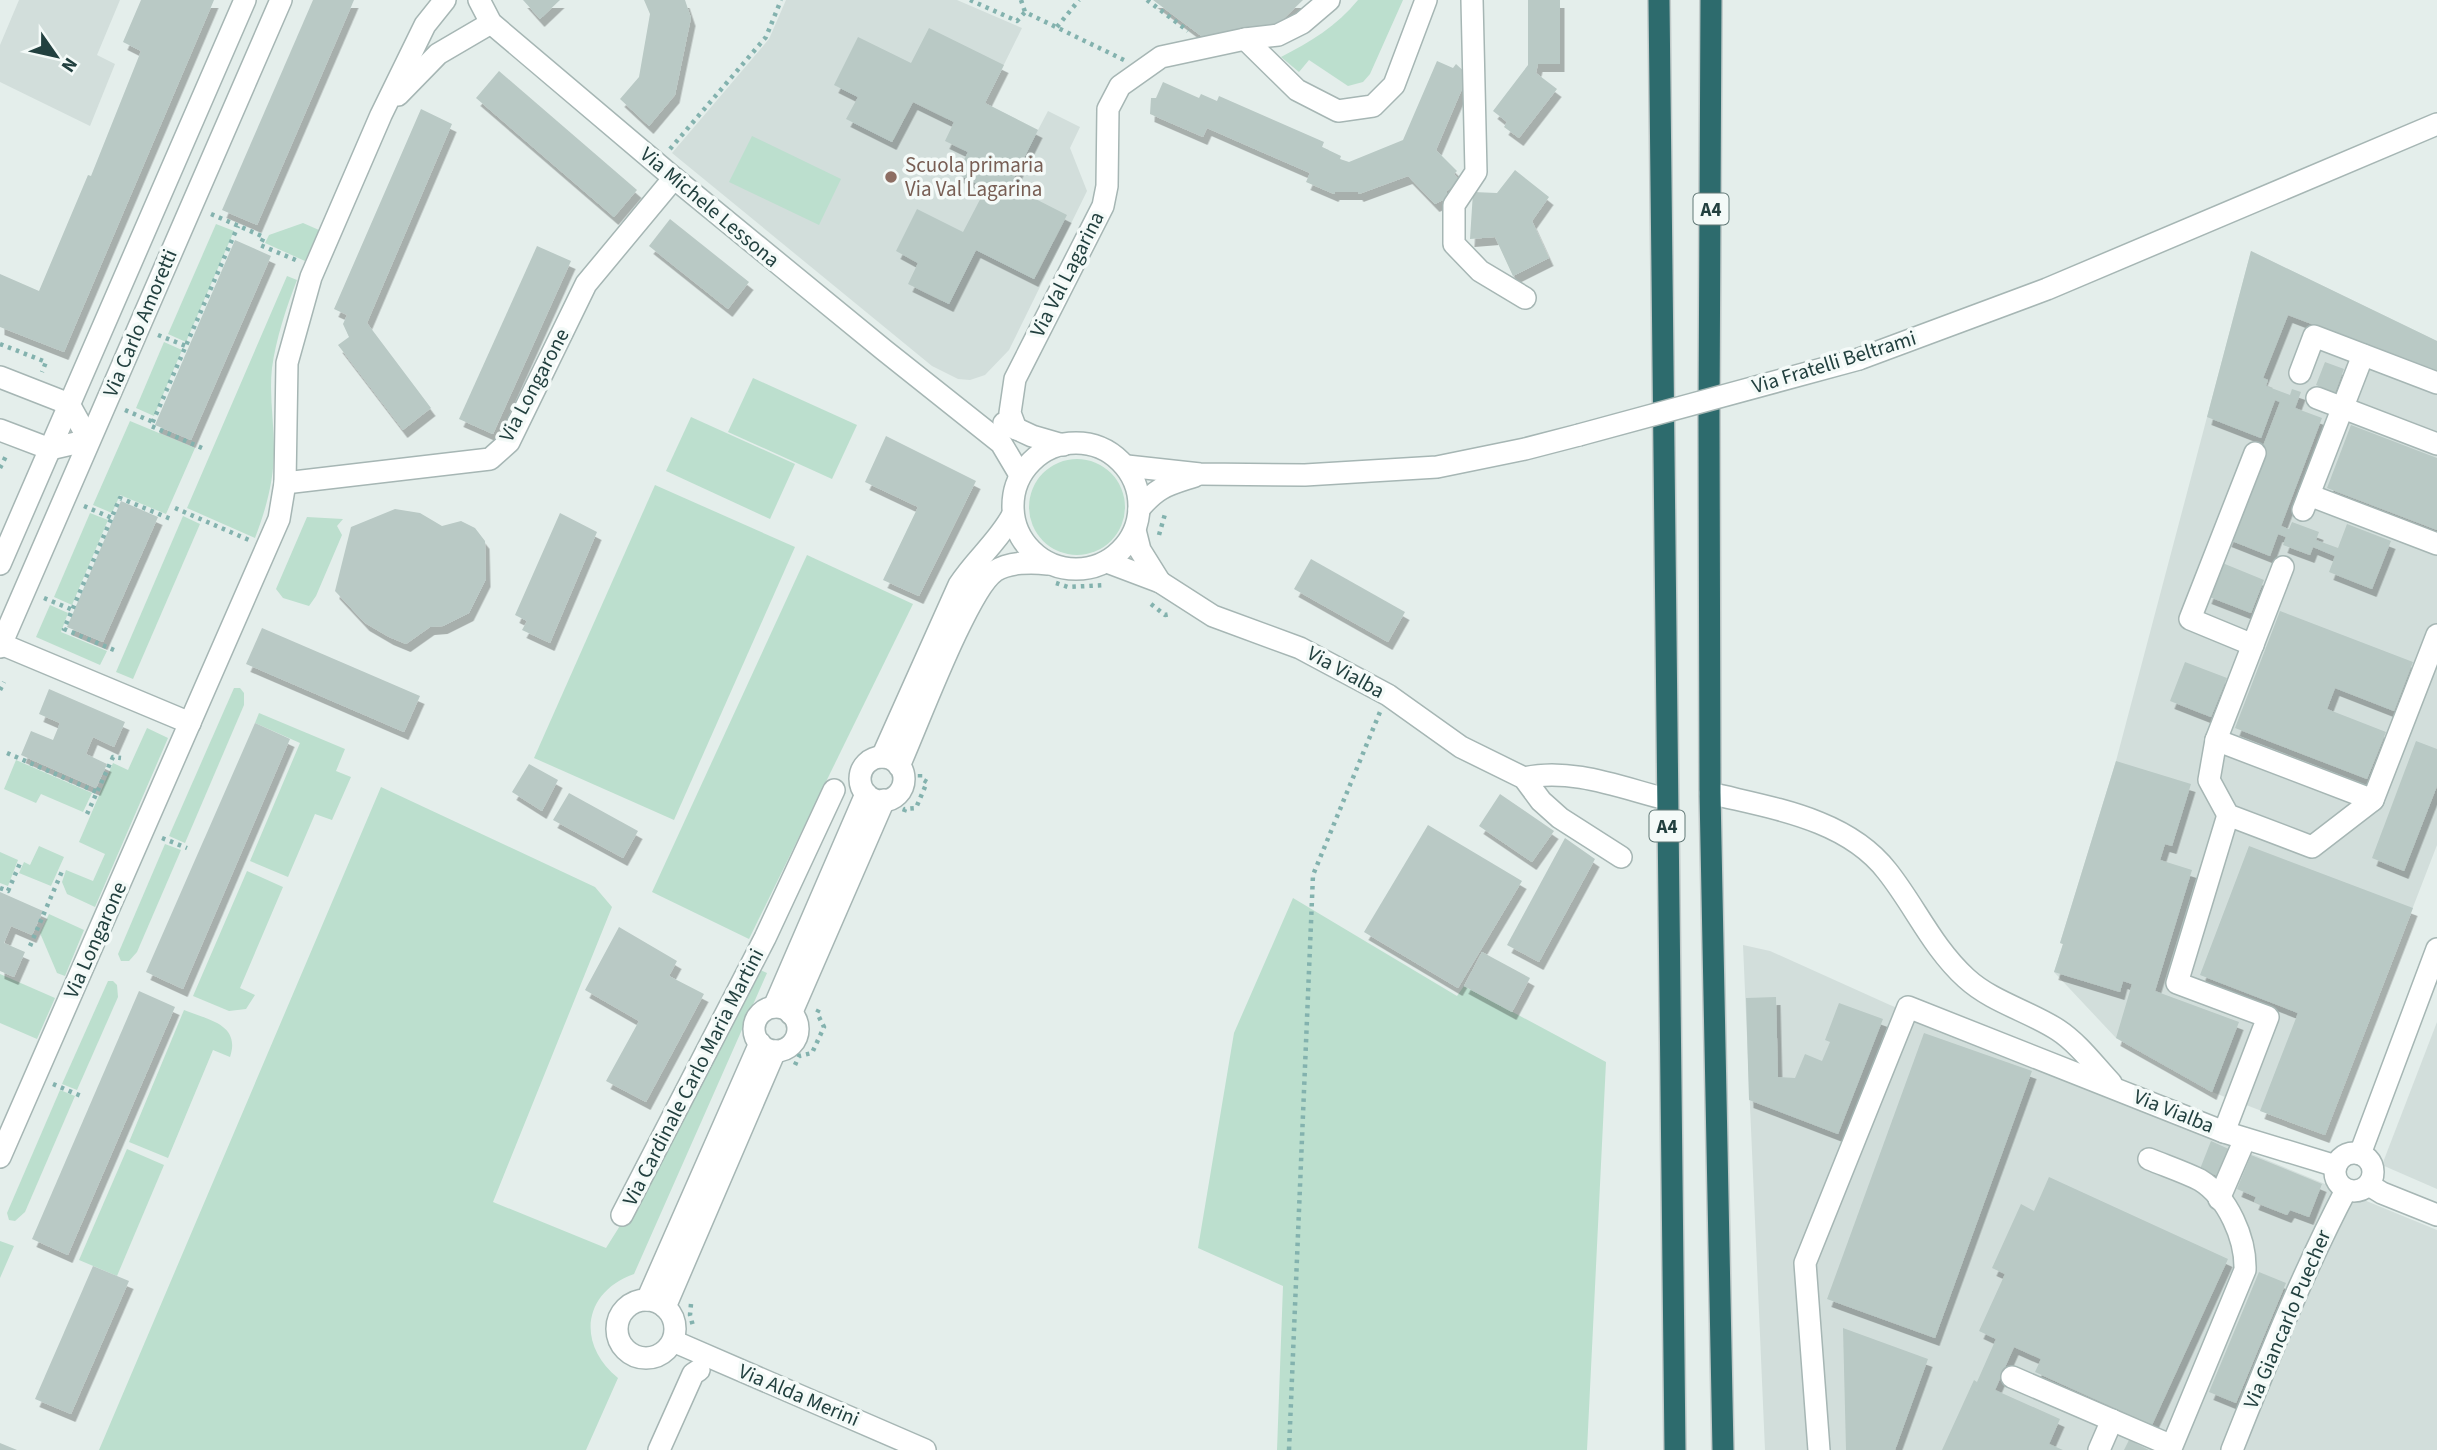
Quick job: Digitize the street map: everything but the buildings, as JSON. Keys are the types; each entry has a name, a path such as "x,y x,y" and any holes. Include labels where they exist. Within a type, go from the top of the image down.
{"highway":[{"name":"A4","path":"1659,0 1675,1450"},
{"name":"A4","path":"1711,0 1710,793 1723,1450"}],"street":[{"name":"Via Carlo Amoretti","path":"0,564 245,0"},
{"name":"Via Carlo Amoretti","path":"1,645 281,0"},
{"name":"Via Longarone","path":"0,1157 279,519 285,483 287,363 315,269 381,115 425,25 445,0"},
{"name":"Via Michele Lessona","path":"479,0 491,23 674,178 1005,446 1020,475"},
{"name":"Via Val Lagarina","path":"1016,429 1010,413 1014,379 1102,206 1107,186 1108,109 1120,86 1161,57 1245,39 1278,35 1302,23 1329,0"},
{"path":"1245,39 1297,90 1338,111 1373,106 1394,85 1426,0"},
{"path":"1472,0 1476,172 1454,205 1454,244 1480,271 1525,298"},
{"name":"Via Longarone","path":"381,115 438,54 491,23"},
{"name":"Via Fratelli Beltrami","path":"1127,466 1200,474 1305,475 1437,467 1580,435 1859,359 2047,289 2437,124"},
{"name":"Via Longarone","path":"285,483 490,458 509,442 586,284 674,178"},
{"path":"2300,373 2314,336 2437,383"},
{"path":"2363,355 2306,503 2437,544"},
{"path":"0,377 69,404 89,440 50,449 0,430"},
{"path":"2317,398 2437,444"},
{"name":"Via Michele Lessona","path":"953,403 1063,445"},
{"path":"1063,445 1093,445 1111,453 1127,466 1137,488 1139,509 1135,530 1123,549 1107,562 1088,569 1048,572 1019,536 1012,516 1014,495 1020,475 1033,459 1051,447 1063,445"},
{"path":"2253,645 2190,619 2255,453"},
{"name":"Via Fratelli Beltrami","path":"1139,509 1162,487 1200,474"},
{"name":"Via Cardinale Carlo Maria Martini","path":"891,762 959,585 968,570 1004,532 1012,516"},
{"name":"Via Vialba","path":"1135,530 1140,550 1160,582"},
{"name":"Via Cardinale Carlo Maria Martini","path":"891,762 976,594 995,571 1031,562 1048,572"},
{"name":"Via Vialba","path":"1107,562 1160,582 1213,615 1300,648 1388,695 1461,747 1524,778"},
{"path":"2283,567 2216,740 2209,780 2228,815 2312,847 2373,800 2437,635"},
{"path":"1,645 190,723"},
{"path":"2216,740 2373,800"},
{"name":"Via Cardinale Carlo Maria Martini","path":"870,761 891,762 904,777 902,788 895,796 875,797 861,785 862,771 870,761"},
{"path":"1621,857 1560,818 1524,778 1544,773 1580,778 1667,799"},
{"name":"Via Cardinale Carlo Maria Martini","path":"622,1216 765,938 834,790"},
{"path":"1710,793 1789,813 1840,833 1861,846 1886,869 1941,954 1968,980 2011,1007 2036,1016 2062,1032 2115,1087"},
{"name":"Via Cardinale Carlo Maria Martini","path":"783,1011 797,953 875,797"},
{"name":"Via Cardinale Carlo Maria Martini","path":"783,1011 875,797"},
{"path":"2224,1132 2268,1017 2177,983 2228,815"},
{"name":"Via Cardinale Carlo Maria Martini","path":"765,938 797,953"},
{"path":"2360,1154 2437,949"},
{"name":"Via Vialba","path":"1819,1450 1805,1263 1908,1007 2224,1132 2336,1166"},
{"name":"Via Cardinale Carlo Maria Martini","path":"765,1010 783,1011 797,1027 794,1041 783,1050 767,1047 755,1035 756,1021 765,1010"},
{"name":"Via Cardinale Carlo Maria Martini","path":"656,1303 767,1047"},
{"path":"2219,1199 2245,1139"},
{"path":"2347,1154 2360,1154 2366,1157 2374,1173 2369,1185 2359,1192 2346,1190 2337,1182 2336,1166 2347,1154"},
{"path":"2011,1377 2172,1446 2245,1270 2245,1252 2240,1231 2219,1199 2202,1181 2149,1159"},
{"path":"2369,1185 2437,1216"},
{"name":"Via Giancarlo Puecher","path":"2232,1450 2283,1324 2346,1190"},
{"path":"635,1302 656,1303 675,1323 673,1341 662,1354 645,1359 628,1353 622,1346 617,1329 622,1313 635,1302"},
{"name":"Via Alda Merini","path":"673,1341 925,1450"},
{"path":"659,1450 693,1374 699,1370"},
{"path":"2099,1450 2112,1420"}],"path":[{"path":"667,153 766,37 781,0"},
{"path":"970,0 1017,21 1025,12"},
{"path":"1021,0 1025,12 1121,58 1132,65 1136,75"},
{"path":"1057,27 1079,0"},
{"path":"1147,0 1200,40 1206,48"},
{"path":"191,206 264,237 260,245 315,269"},
{"path":"202,448 151,426 238,226"},
{"path":"154,333 186,346"},
{"path":"0,344 46,362 34,390"},
{"path":"122,409 153,422"},
{"path":"114,650 64,629 120,498 171,519"},
{"path":"81,504 112,518"},
{"path":"1159,538 1169,507"},
{"path":"176,508 266,547"},
{"path":"1048,572 1068,587 1110,585"},
{"path":"41,597 73,610"},
{"path":"1145,599 1166,615 1173,613 1178,607"},
{"path":"0,690 4,682"},
{"path":"1289,1450 1313,875 1388,695"},
{"path":"7,753 97,792"},
{"path":"88,814 113,757 121,758"},
{"path":"900,822 905,809 916,808 927,782 919,775 925,763"},
{"path":"143,830 187,848"},
{"path":"0,888 8,891 21,861"},
{"path":"30,946 63,869"},
{"path":"10,886 18,889"},
{"path":"793,1068 799,1056 811,1053 824,1027 817,1013 822,1000"},
{"path":"36,1076 81,1096"},
{"path":"696,1292 690,1315 692,1325 697,1331"}],"shaded area":[{"path":"19,0 120,0 97,55 115,64 90,126 0,82 0,45"},
{"name":"Scuola primaria Via Val Lagarina","path":"786,0 957,0 1022,28 985,103 1038,130 1048,111 1080,127 1070,148 1087,191 1009,350 985,375 970,380 958,379 932,366 672,153 769,39"},
{"path":"2251,251 2437,341 2437,845 2325,1135 2212,1092 2116,1038 2054,972 2063,944 2060,943 2116,761"},
{"path":"1743,945 1770,951 1890,1005 2437,1230 2437,1450 1765,1450"},
{"path":"2437,1022 2437,1189 2382,1165"}],"green space":[{"path":"1358,0 1403,0 1370,74 1363,82 1348,86 1309,60 1299,72 1281,57 1322,33"},
{"path":"752,136 841,179 819,225 729,182"},
{"path":"303,223 319,230 305,261 265,243 269,235"},
{"path":"216,224 234,231 186,342 168,334"},
{"path":"287,276 297,280 282,324 272,368 273,472 266,506 255,538 187,508"},
{"path":"164,342 182,350 154,416 136,408"},
{"path":"753,378 857,425 832,479 728,432"},
{"path":"691,417 795,464 770,519 666,471"},
{"path":"130,421 195,448 166,514 120,495 112,513 93,505"},
{"path":"1077,459 1095,463 1111,473 1121,489 1125,507 1121,525 1111,541 1095,551 1077,555 1059,551 1043,541 1033,525 1029,507 1033,489 1043,473 1059,463"},
{"path":"655,485 795,547 674,820 534,758"},
{"path":"90,513 108,520 72,605 54,597"},
{"path":"183,516 200,524 133,679 116,672"},
{"path":"307,517 343,519 337,526 342,535 316,596 309,606 283,598 276,589"},
{"path":"807,555 913,604 749,939 652,892"},
{"path":"50,605 68,613 61,632 107,651 100,665 36,637"},
{"path":"234,688 240,688 244,693 244,705 185,843 169,836"},
{"path":"259,713 345,749 336,771 351,777 332,820 315,814 288,877 250,861 300,743 255,723"},
{"path":"147,728 168,738 95,907 67,894 62,882 66,870 93,881 105,854 79,842 113,763 128,770"},
{"path":"16,760 92,793 83,812 41,794 36,803 4,789"},
{"path":"381,787 595,887 612,907 493,1202 606,1248 662,1159 756,968 767,973 634,1274 617,1282 604,1293 595,1306 591,1335 605,1365 618,1378 586,1450 99,1450"},
{"path":"165,844 181,850 137,952 129,961 121,961 118,954"},
{"path":"39,846 64,857 51,886 19,873 24,862 30,865"},
{"path":"0,852 18,860 8,886 0,883"},
{"path":"247,871 283,887 240,988 255,995 246,1009 229,1011 193,996"},
{"path":"1293,898 1457,996 1464,986 1606,1062 1587,1450 1277,1450 1283,1286 1198,1248 1234,1033"},
{"path":"49,914 84,930 65,976 57,973 40,933"},
{"path":"0,974 55,998 37,1039 0,1023"},
{"path":"108,981 117,985 118,997 77,1090 62,1084"},
{"path":"184,1010 227,1030 232,1046 230,1057 213,1050 168,1158 129,1142"},
{"path":"60,1090 75,1096 25,1212 15,1221 9,1220 7,1213"},
{"path":"127,1149 164,1165 117,1276 79,1260"},
{"path":"0,1241 14,1246 0,1278"}],"place":[{"name":"Scuola primaria Via Val Lagarina","path":"891,177"}]}
